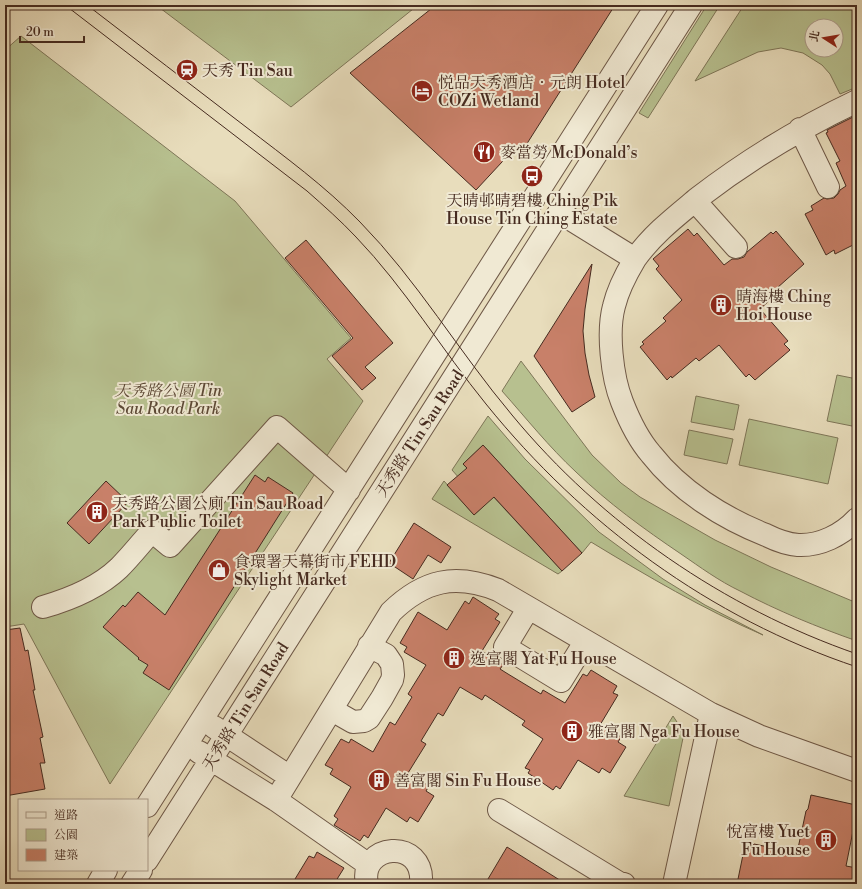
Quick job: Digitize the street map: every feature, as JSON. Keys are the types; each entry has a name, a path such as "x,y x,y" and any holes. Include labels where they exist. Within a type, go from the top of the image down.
{"street":[{"name":"天秀路 Tin Sau Road","path":"148,804 657,5"},
{"name":"天秀路 Tin Sau Road","path":"148,858 691,5"},
{"path":"857,100 800,129 752,158 658,231 645,244 621,285 613,308 611,332 612,357 616,381 621,401 629,420 651,455 683,486 730,519 782,542 798,545 813,544 840,534 857,519"},
{"path":"800,129 828,187"},
{"path":"695,201 736,247"},
{"path":"559,212 635,259"},
{"path":"43,607 76,596 101,582 119,568 152,531 170,546 277,427 349,490"},
{"path":"276,800 391,612 403,600 418,590 434,584 456,581 467,581 483,584 498,590 528,609 711,714 759,736 857,771"},
{"path":"528,609 505,647 561,681 585,642"},
{"path":"332,710 353,722 364,721 369,718 382,698 392,680 392,664 386,656 369,646"},
{"path":"674,884 711,714"},
{"path":"203,720 290,777"},
{"path":"187,744 298,815 368,875 374,859 380,854 395,850 403,852 416,861 420,868 421,884"},
{"path":"290,777 290,794 294,808 298,815"},
{"path":"499,810 619,883 624,884"},
{"path":"98,884 105,871"},
{"path":"132,884 140,871"}],"green space":[{"path":"156,5 418,5 291,107"},
{"path":"707,5 720,5 648,118 639,113"},
{"path":"744,5 857,5 857,87 840,94 830,74 822,65 811,58 844,58 844,18 804,18 804,54 781,48 758,52 695,81"},
{"name":"天秀路公園 Tin Sau Road Park","path":"21,36 235,201 351,338 327,359 363,401 110,784 24,624 5,627 5,50"},
{"path":"521,361 592,455 621,483 640,497 715,540 771,567 857,603 857,641 783,612 725,583 653,535 601,494 556,453 502,391"},
{"path":"837,375 857,379 857,427 827,421"},
{"path":"696,396 739,405 734,430 691,422"},
{"path":"488,416 525,459 599,532 663,579 705,605 763,635 654,580 591,542 582,553 483,445 463,464 562,571 558,574 432,499 444,481 474,515 484,506 452,470"},
{"path":"749,419 838,438 828,484 739,465"},
{"path":"689,430 733,439 727,464 684,455"},
{"path":"673,716 679,725 683,738 669,806 624,796"}],"building":[{"path":"436,5 615,5 521,153 515,148 476,190 350,73"},
{"path":"857,115 857,243 835,254 834,250 826,255 805,214 813,210 811,206 824,198 834,198 840,190 846,186 836,163 840,161 826,133 828,132 827,130"},
{"name":"晴海樓 Ching Hoi House","path":"688,229 694,236 697,233 724,265 732,259 744,257 747,252 771,232 773,234 776,231 804,264 777,288 780,291 760,309 788,341 784,344 790,350 755,380 749,374 746,377 719,345 699,361 696,358 672,378 671,376 667,380 640,347 644,344 642,342 666,321 663,318 682,300 656,269 659,266 653,259"},
{"path":"306,240 393,343 365,367 376,378 362,390 332,356 353,338 285,258"},
{"path":"592,264 583,331 589,375 595,397 572,412 534,356"},
{"path":"483,445 582,553 562,571 494,497 474,515 447,485 467,468 463,464"},
{"name":"食環署天幕街市 FEHD Skylight Market","path":"255,475 265,482 268,477 293,493 169,690 143,673 148,665 138,659 139,658 103,627 123,605 125,607 138,592 165,615"},
{"name":"天秀路公園公廁 Tin Sau Road Park Public Toilet","path":"106,481 128,502 89,544 67,523"},
{"path":"414,523 451,547 441,563 428,555 413,579 389,563"},
{"path":"473,597 499,614 495,619 500,622 482,651 503,665 500,669 508,674 541,694 543,690 565,703 583,674 587,676 591,670 617,686 613,693 618,695 600,725 621,737 618,742 626,747 610,773 602,768 599,773 578,760 560,789 556,786 553,790 528,773 530,770 525,768 543,739 522,725 525,721 485,695 482,700 460,687 443,716 438,713 421,741 426,744 408,773 429,786 426,791 434,796 418,822 410,817 407,822 386,808 368,838 364,835 360,841 334,825 338,819 334,816 351,787 330,774 333,769 325,765 341,739 349,743 351,739 373,752 390,722 395,725 412,697 408,694 426,665 404,652 407,647 400,643 418,612 447,630 465,601 469,604"},
{"path":"20,628 25,651 28,650 35,690 33,690 43,737 40,738 45,763 40,763 45,789 5,796 5,630"},
{"name":"悅富樓 Yuet Fu House","path":"811,795 856,805 853,819 855,821 846,866 857,868 857,884 737,884 745,845 752,846 754,844 797,853"},
{"path":"507,847 566,884 485,884"},
{"path":"317,852 344,868 334,884 292,884 309,856 314,858"}],"tram line":[{"path":"65,5 307,191 338,219 391,277 486,404 524,448 564,489 607,527 653,562 701,594 751,622 803,647 857,667"},
{"path":"87,5 290,161 347,209 381,244 512,415 547,455 585,492 668,558 713,587 760,613 808,635 857,654"}],"place":[{"name":"天秀 Tin Sau","path":"187,70"},
{"name":"悦品天秀酒店‧元朗 Hotel COZi Wetland","path":"422,91"},
{"name":"麥當勞 McDonald’s","path":"484,152"},
{"name":"天晴邨晴碧樓 Ching Pik House Tin Ching Estate","path":"532,176"},
{"name":"晴海樓 Ching Hoi House","path":"721,305"},
{"name":"天秀路公園公廁 Tin Sau Road Park Public Toilet","path":"97,512"},
{"name":"食環署天幕街市 FEHD Skylight Market","path":"219,570"},
{"name":"逸富閣 Yat Fu House","path":"454,658"},
{"name":"雅富閣 Nga Fu House","path":"572,731"},
{"name":"善富閣 Sin Fu House","path":"379,780"},
{"name":"悅富樓 Yuet Fu House","path":"826,840"}]}
